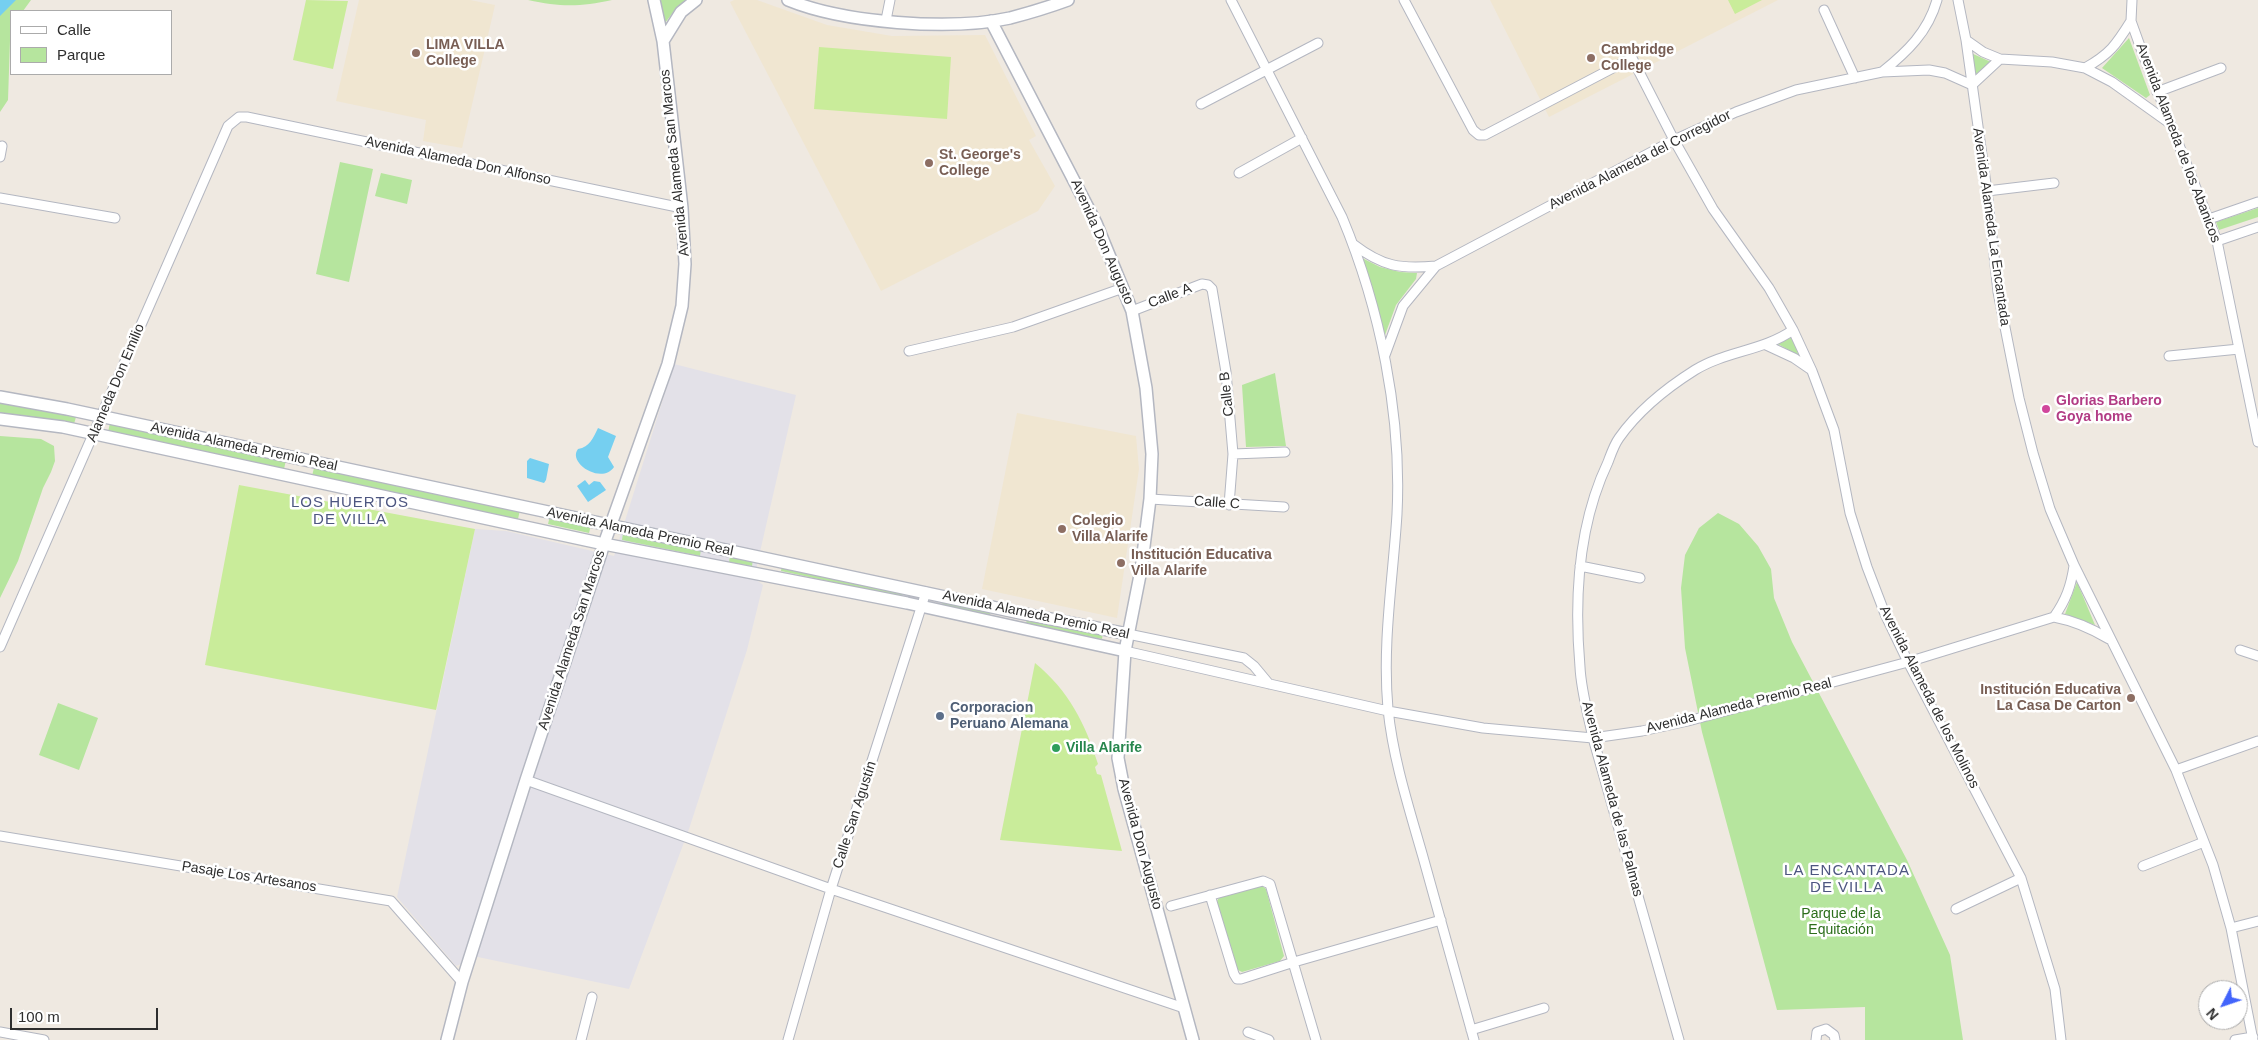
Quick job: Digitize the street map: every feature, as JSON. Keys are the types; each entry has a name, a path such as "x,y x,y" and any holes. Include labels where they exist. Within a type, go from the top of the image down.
{"street":[{"name":"Avenida Alameda San Marcos","path":"447,1040 462,982 526,780 604,544 668,364 682,306 685,264 682,208 663,42 654,0"},
{"path":"663,42 681,12 696,0"},
{"path":"788,0 851,16 886,20 954,23 1009,18 1068,0"},
{"path":"886,20 890,0"},
{"path":"1231,0 1354,244 1385,355 1397,476 1397,513 1386,646 1388,711 1400,776 1474,1040"},
{"name":"Avenida Alameda de los Molinos","path":"1404,0 1474,130 1479,135 1485,135 1632,58 1674,140 1713,209 1769,288 1793,330 1812,371 1834,430 1850,513 1867,567 1885,614 1908,662 2021,878 2055,989 2061,1040"},
{"name":"Avenida Alameda del Corregidor","path":"1882,72 1916,42 1928,24 1937,0"},
{"name":"Avenida Alameda La Encantada","path":"1958,0 1966,40 1987,192 1998,292 2019,398 2033,453 2050,509 2074,566 2176,770 2204,842 2231,928 2253,1039"},
{"path":"2084,68 2105,56 2118,42 2132,21 2132,0"},
{"path":"1824,10 1855,78"},
{"name":"Avenida Don Augusto","path":"991,21 1096,223 1132,310 1146,388 1152,454 1150,499 1141,570 1125,651 1118,758 1124,789 1193,1040"},
{"name":"Avenida Alameda de los Abanicos","path":"2132,21 2168,122 2217,241 2258,442"},
{"path":"1966,40 1983,52 2000,59 2052,62 2084,68 2120,87 2168,122"},
{"path":"1201,104 1318,42"},
{"path":"1972,85 2000,59"},
{"path":"2157,92 2221,68"},
{"name":"Avenida Alameda del Corregidor","path":"1385,355 1403,306 1436,266 1674,140 1736,112 1796,90 1882,72 1929,70 1946,73 1972,85"},
{"name":"Avenida Alameda Don Alfonso","path":"234,120 239,117 247,117 682,208"},
{"name":"Alameda Don Emilio","path":"0,647 228,126 234,120"},
{"path":"1239,173 1302,138"},
{"path":"0,157 2,146"},
{"path":"1987,192 2054,183"},
{"path":"0,198 115,218"},
{"path":"2209,219 2258,202"},
{"path":"2217,241 2258,227"},
{"name":"Avenida Alameda del Corregidor","path":"1354,244 1370,257 1388,265 1412,268 1436,266"},
{"name":"Calle A","path":"1132,310 1202,284 1208,285"},
{"name":"Calle B","path":"1208,285 1212,289 1226,372 1233,454 1229,504"},
{"path":"909,351 1014,327 1123,288"},
{"name":"Avenida Alameda de las Palmas","path":"1678,1040 1593,738 1580,667 1578,595 1586,520 1602,473 1619,438 1648,405 1694,370 1706,364 1766,345 1793,330"},
{"path":"1766,345 1794,358 1812,371"},
{"path":"2169,356 2239,350"},
{"name":"Avenida Alameda Premio Real","path":"0,397 17,399 1008,610 1244,658 1270,684"},
{"name":"Avenida Alameda Premio Real","path":"0,419 63,427 604,544 922,606 1388,711 1483,728 1593,738 1642,731 1688,721 1908,662 2054,617 2073,620 2090,627 2110,639"},
{"path":"1233,454 1285,452"},
{"name":"Calle C","path":"1150,499 1284,507"},
{"path":"714,566 716,548"},
{"path":"765,576 768,559"},
{"path":"1580,566 1640,578"},
{"path":"2054,617 2066,601 2072,585 2074,566"},
{"name":"Calle San Agustín","path":"788,1040 831,889 926,592"},
{"path":"1006,625 1008,610"},
{"path":"2240,650 2258,656"},
{"path":"2176,770 2257,740"},
{"path":"526,780 831,889 1184,1008"},
{"name":"Pasaje Los Artesanos","path":"0,836 391,901 462,982"},
{"path":"2143,866 2204,842"},
{"path":"1956,909 2021,878"},
{"path":"1171,906 1263,881 1270,884 1316,1040"},
{"path":"1210,895 1237,979 1242,980 1294,962 1441,920"},
{"path":"2231,928 2258,921"},
{"path":"581,1040 592,997"},
{"path":"1471,1030 1544,1008"},
{"path":"1816,1040 1817,1032 1826,1029 1834,1034 1835,1040"},
{"path":"0,1032 44,1040"},
{"path":"1250,1040 1248,1032 1269,1040"},
{"path":"2235,1040 2253,1039"}],"shaded area":[{"name":"LIMA VILLA College","path":"359,0 470,0 495,5 462,148 423,141 426,120 336,101"},
{"name":"St. George's College","path":"734,0 757,0 827,25 892,36 985,35 1036,136 1029,140 1055,186 1038,211 881,291 730,2"},
{"name":"Cambridge College","path":"1490,0 1778,0 1549,117"},
{"path":"674,364 796,395 754,578 763,585 747,650 689,829 629,989 478,957 456,966 397,897 475,529 506,531 614,556"},
{"name":"Colegio Villa Alarife","path":"1017,413 1136,436 1139,469 1117,618 982,589"}],"green space":[{"path":"0,0 31,0 24,10 10,10 8,100 0,112"},
{"path":"306,0 348,1 333,69 293,60"},
{"path":"528,0 612,0 570,5"},
{"path":"660,0 686,0 665,23"},
{"path":"1728,0 1762,0 1735,14"},
{"path":"2129,38 2150,95 2146,98 2102,68"},
{"path":"819,47 951,57 947,119 814,109"},
{"path":"1971,53 1991,62 1975,75"},
{"path":"340,162 373,169 349,282 316,274"},
{"path":"381,173 412,180 407,204 375,196"},
{"path":"2258,208 2258,217 2219,230 2216,222"},
{"path":"1362,258 1380,267 1400,272 1417,273 1416,279 1396,305 1385,335"},
{"path":"1792,337 1799,356 1778,344"},
{"path":"1275,373 1286,446 1246,447 1242,385"},
{"path":"0,403 76,417 74,424 0,413"},
{"path":"110,423 286,460 284,469 108,432"},
{"path":"0,436 41,439 54,446 55,461 43,488 18,561 0,598"},
{"path":"314,468 520,510 518,519 312,476"},
{"path":"239,485 475,529 436,710 205,665"},
{"name":"Parque de la Equitación","path":"1718,513 1739,524 1758,546 1771,569 1774,598 1792,642 1907,860 1950,955 1963,1040 1865,1040 1865,1007 1777,1010 1702,732 1685,648 1681,588 1685,555 1699,528"},
{"path":"550,516 591,525 589,533 548,524"},
{"path":"623,533 701,549 700,556 622,540"},
{"path":"730,556 753,559 752,566 729,562"},
{"path":"782,564 903,590 902,597 781,571"},
{"path":"2077,582 2095,625 2065,614"},
{"path":"943,599 991,609 990,615 942,606"},
{"path":"1028,617 1103,632 1102,639 1026,623"},
{"name":"Villa Alarife","path":"1035,663 1066,696 1081,721 1098,764 1095,767 1097,774 1101,775 1122,851 1000,840"},
{"path":"58,703 98,718 79,770 39,755"},
{"path":"1261,885 1266,889 1284,956 1280,961 1242,972 1236,969 1217,901 1220,896"}],"water":[{"path":"0,0 16,0 0,16"},
{"path":"598,428 616,436 608,457 614,467 609,472 602,474 594,473 581,466 576,455 578,449 591,442"},
{"path":"530,458 549,464 544,483 527,478 527,461"},
{"path":"585,480 589,485 594,481 600,482 606,490 588,502 577,486"}],"place":[{"name":"LIMA VILLA College","path":"416,53"},
{"name":"Cambridge College","path":"1591,58"},
{"name":"St. George's College","path":"929,163"},
{"name":"Glorias Barbero Goya home","path":"2046,409"},
{"name":"Colegio Villa Alarife","path":"1062,529"},
{"name":"Institución Educativa Villa Alarife","path":"1121,563"},
{"name":"Institución Educativa La Casa De Carton","path":"2131,698"},
{"name":"Corporacion Peruano Alemana","path":"940,716"},
{"name":"Villa Alarife","path":"1056,748"}],"district":[{"name":"LOS HUERTOS DE VILLA","path":"350,512"},
{"name":"LA ENCANTADA DE VILLA","path":"1847,880"}]}
